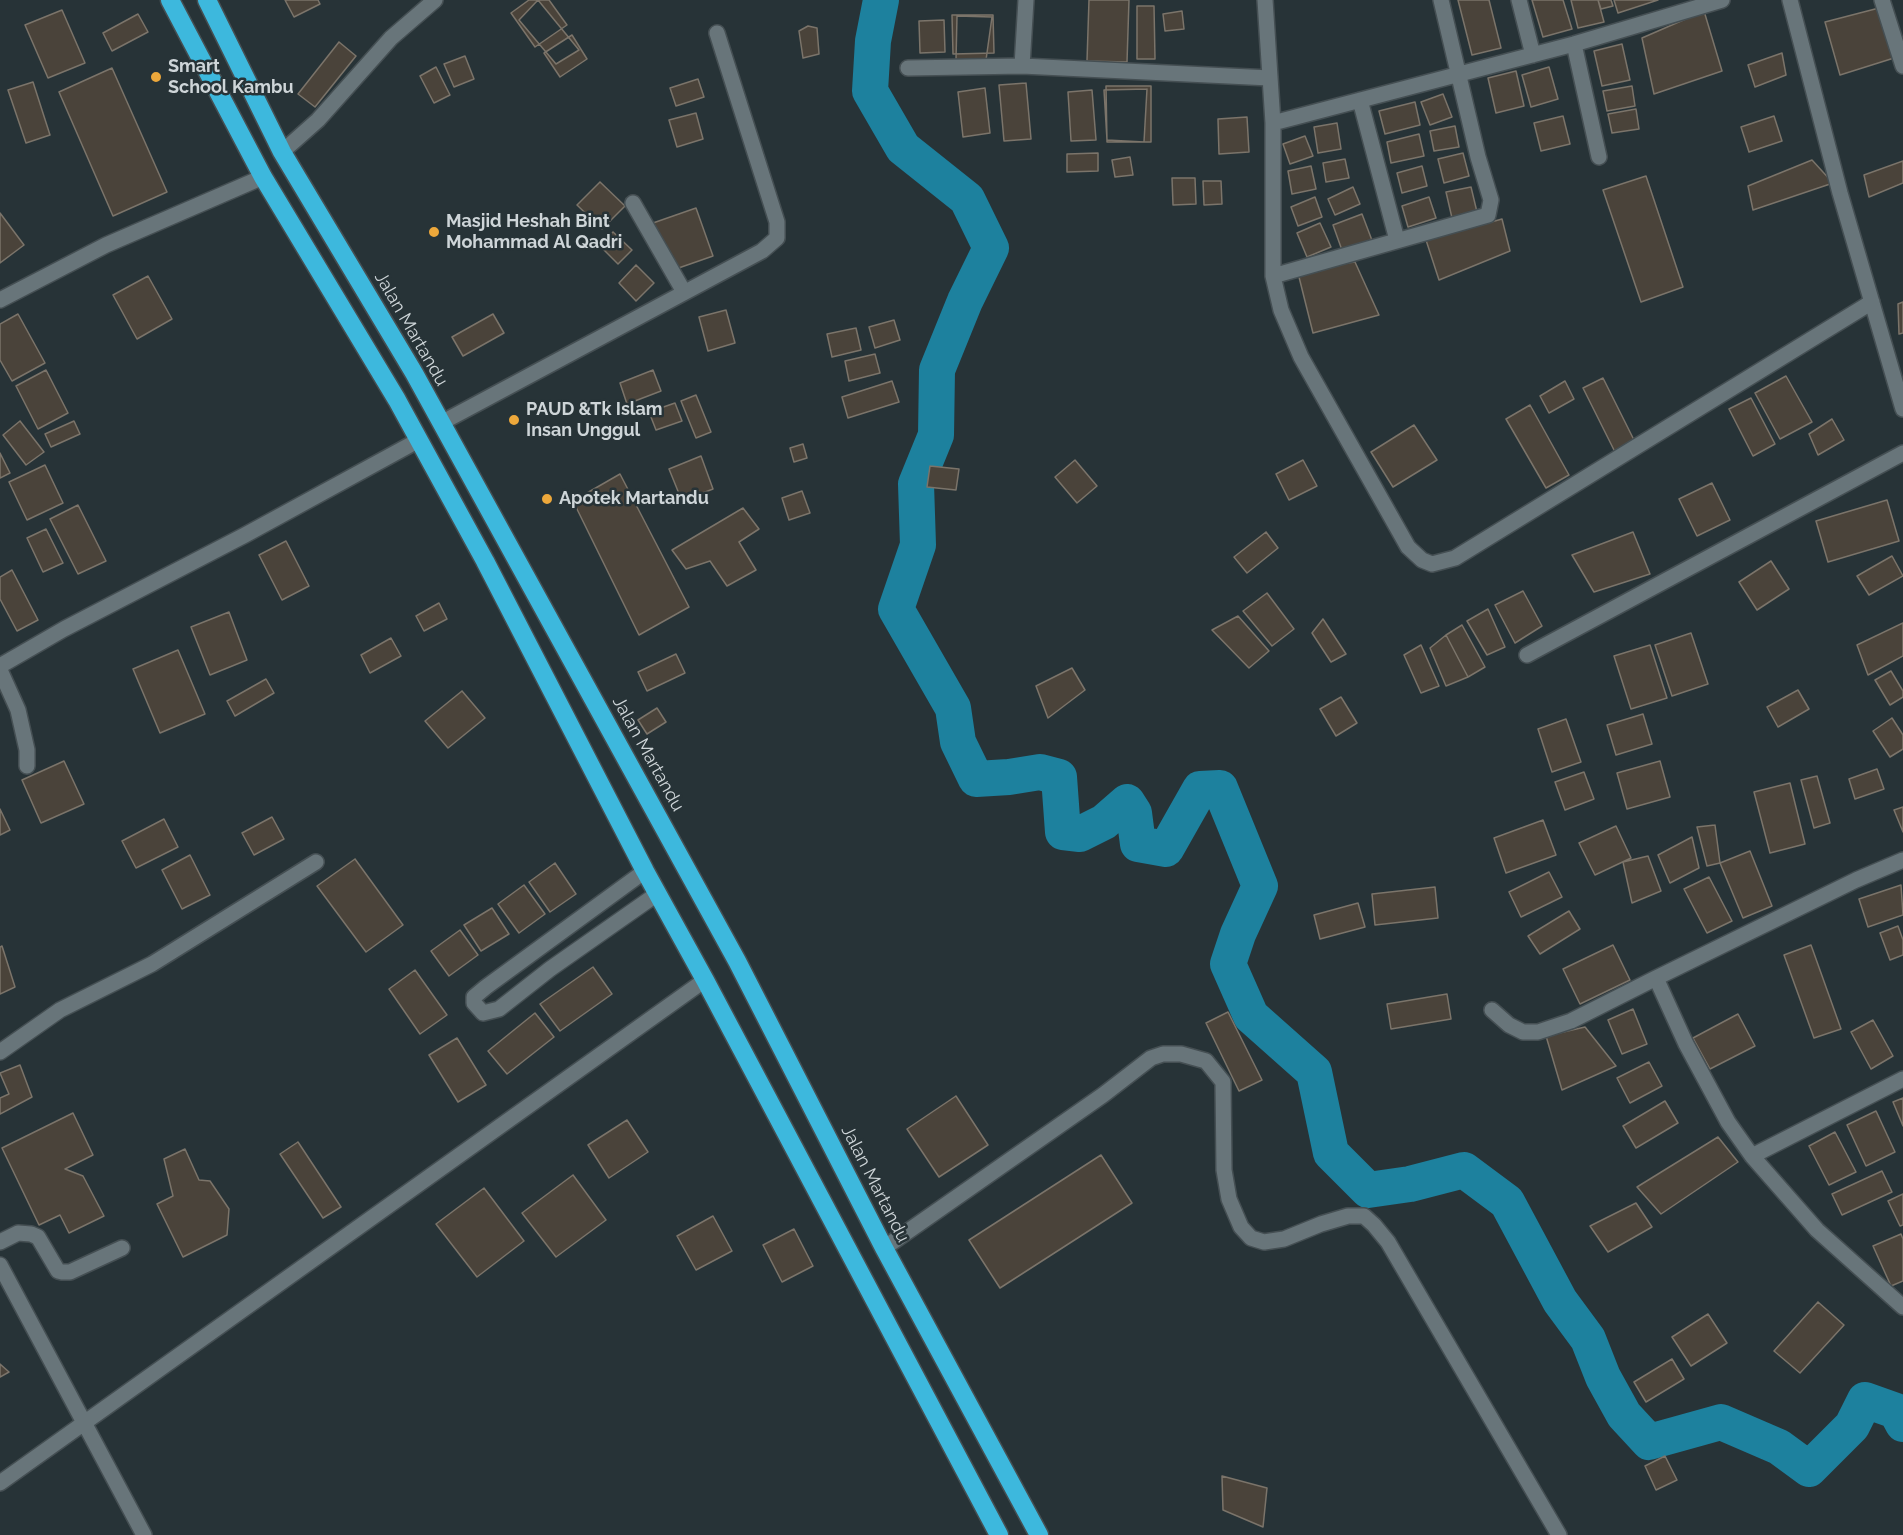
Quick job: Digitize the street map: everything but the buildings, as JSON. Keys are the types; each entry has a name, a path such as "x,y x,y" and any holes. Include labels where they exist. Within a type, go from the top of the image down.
{"highway":[{"path":"170,0 262,177 419,440 485,561 657,894 705,980 999,1535"},
{"name":"Jalan Martandu","path":"207,0 282,152 414,373 738,961 884,1248 1040,1535"},
{"path":"485,561 509,548"}],"street":[{"path":"282,152 318,120 391,38 435,0"},
{"path":"1022,66 1026,0"},
{"path":"1265,0 1273,123 1273,276 1281,310 1301,357 1408,548 1422,560 1432,564 1455,558 1872,302"},
{"path":"1273,276 1397,240 1482,219 1491,209 1491,200 1441,0"},
{"path":"1519,0 1533,55"},
{"path":"1273,123 1574,44 1722,0"},
{"path":"1790,0 1903,409"},
{"path":"1882,0 1903,66"},
{"path":"441,423 771,246 777,238 778,230 717,33"},
{"path":"1574,44 1599,157"},
{"path":"908,68 1022,66 1270,78"},
{"path":"1360,100 1397,240"},
{"path":"0,300 106,245 262,177"},
{"path":"633,203 684,292"},
{"path":"27,766 27,750 20,720 0,668 64,629 245,535 419,440"},
{"path":"1527,655 1903,453"},
{"path":"1492,1010 1509,1025 1523,1032 1538,1032 1571,1021 1856,880 1903,860"},
{"path":"0,1052 60,1010 152,964 316,862"},
{"path":"645,871 486,987 474,997 474,1003 486,1014 499,1009 550,969 657,894"},
{"path":"1656,978 1686,1044 1728,1122 1752,1156 1817,1230 1903,1307"},
{"path":"0,1483 83,1421 276,1287 705,980"},
{"path":"884,1248 1103,1095 1151,1058 1163,1054 1181,1054 1206,1061 1223,1083 1224,1170 1229,1199 1241,1227 1251,1238 1264,1242 1284,1239 1348,1216 1364,1216 1374,1225 1388,1242 1558,1535"},
{"path":"1752,1156 1903,1079"},
{"path":"0,1242 18,1233 31,1234 38,1238 58,1271 62,1272 70,1272 122,1248"},
{"path":"0,1265 144,1535"}],"waterway":[{"path":"881,0 873,41 870,91 903,148 967,199 991,248 965,301 937,370 936,435 916,484 918,545 896,609 953,708 958,742 976,779 1040,772 1059,777 1063,832 1080,834 1104,822 1127,802 1134,813 1138,844 1166,849 1200,789 1220,788 1260,886 1238,934 1228,964 1251,1016 1314,1072 1331,1153 1368,1190 1410,1184 1464,1170 1507,1202 1560,1301 1588,1339 1603,1377 1624,1415 1649,1442 1721,1422 1779,1447 1809,1469 1852,1426 1865,1400 1896,1411 1903,1424"}],"place":[{"name":"Smart School Kambu","path":"156,77"},
{"name":"Masjid Heshah Bint Mohammad Al Qadri","path":"434,232"},
{"name":"PAUD &Tk Islam Insan Unggul","path":"514,420"},
{"name":"Apotek Martandu","path":"547,499"}]}
